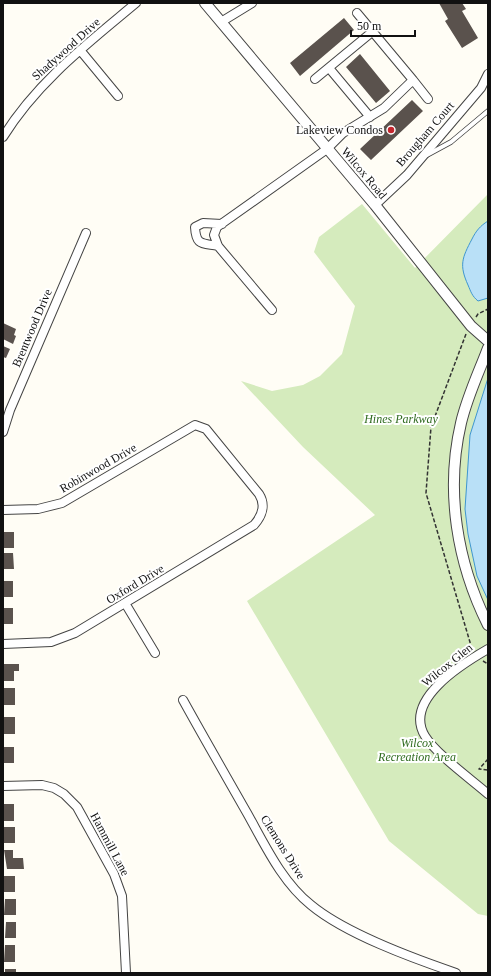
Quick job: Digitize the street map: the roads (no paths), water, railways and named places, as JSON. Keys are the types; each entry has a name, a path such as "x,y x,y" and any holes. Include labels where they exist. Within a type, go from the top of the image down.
{"street":[{"name":"Shadywood Drive","path":"3,137 26,103 40,86 136,3"},
{"name":"Wilcox Road","path":"205,3 375,205 471,326 488,341"},
{"path":"221,22 252,3"},
{"path":"357,13 428,99"},
{"path":"315,79 372,32"},
{"path":"80,50 118,96"},
{"path":"329,68 370,117"},
{"name":"Brougham Court","path":"375,205 421,158 481,88 488,74"},
{"path":"272,310 218,246 214,235 217,227 327,149 343,133 384,108 412,80"},
{"path":"218,246 200,243 196,238 195,227 203,223 222,224"},
{"name":"Brentwood Drive","path":"3,432 10,410 86,233"},
{"path":"488,348 461,422 456,449 453,480 455,512 464,562 475,596 488,625"},
{"name":"Robinwood Drive","path":"3,510 38,509 62,503 192,426 199,425 206,429 259,494 263,502 263,510"},
{"name":"Oxford Drive","path":"3,644 39,643 59,640 76,634 254,525 261,516 263,510"},
{"path":"125,603 155,653"},
{"name":"Wilcox Glen","path":"488,648 467,662 427,696 421,710 420,720 422,729 433,745 488,794"},
{"name":"Clemons Drive","path":"183,700 270,854 301,896 325,916 339,924 394,949 456,973"},
{"name":"Hammill Lane","path":"3,786 42,785 54,788 64,794 77,807 114,874 122,896 126,973"}],"lane":[{"path":"421,158 451,142 488,111"}],"water":[{"path":"488,221 488,298 478,301 472,294 465,278 463,272 463,262 466,251 475,234 480,227"},
{"path":"488,378 488,600 477,576 468,534 465,509 470,435"}],"place":[{"name":"Lakeview Condos","path":"391,130"}],"park label":[{"name":"Hines Parkway","path":"401,419"},
{"name":"Wilcox Recreation Area","path":"417,750"}]}
